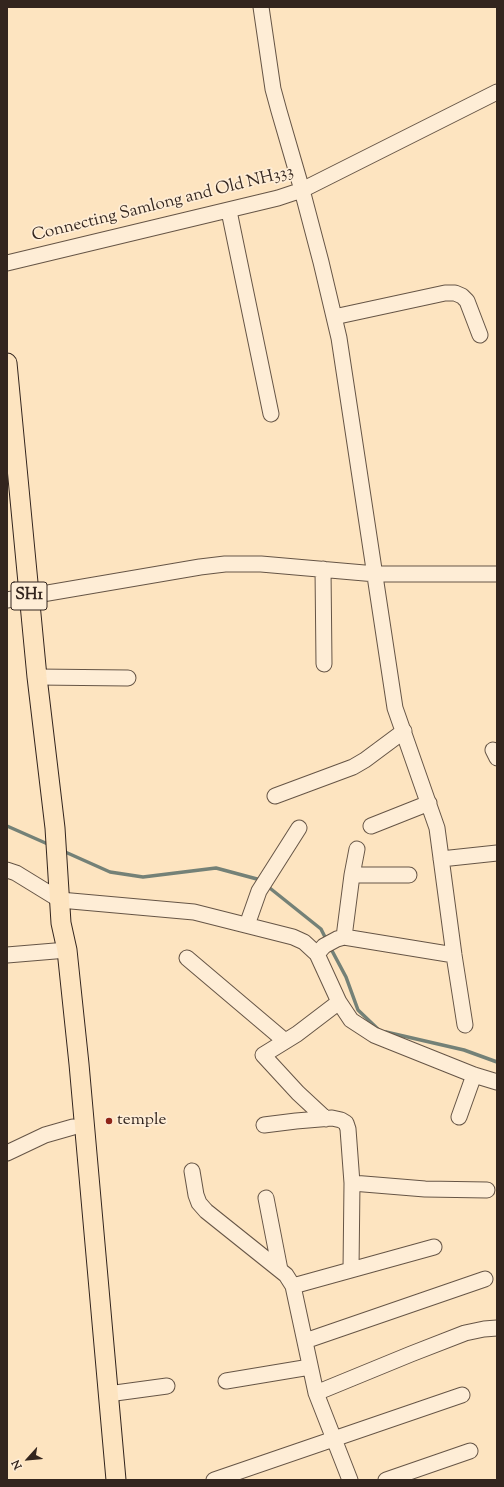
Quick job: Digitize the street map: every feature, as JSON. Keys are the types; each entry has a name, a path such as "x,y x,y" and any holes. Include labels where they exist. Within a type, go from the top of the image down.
{"main road":[{"name":"SH1","path":"7,371 37,678 55,828 60,900"},
{"path":"60,900 73,1127 104,1480"},
{"path":"62,950 79,1064 116,1480"}],"street":[{"path":"261,7 273,89 302,190 339,338 376,574 395,708 437,828 454,955 466,1025"},
{"name":"Connecting Samlong and Old NH333","path":"7,263 229,211 302,190 497,92"},
{"path":"229,211 271,414"},
{"path":"334,317 445,292 455,293 462,296 467,302 480,335"},
{"path":"7,600 225,564 261,564 376,574 497,574"},
{"path":"323,569 324,664"},
{"path":"37,678 128,678"},
{"path":"275,796 352,767 365,760 404,731"},
{"path":"371,826 429,803"},
{"path":"247,925 263,886 299,828"},
{"path":"357,849 352,875 331,944 339,1002 351,1020 374,1034 474,1075 497,1082"},
{"path":"441,859 497,853"},
{"path":"7,870 16,873 60,900 194,912 293,937 304,942 454,955"},
{"path":"352,875 409,875"},
{"path":"7,955 62,950"},
{"path":"187,958 285,1041"},
{"path":"326,1119 263,1055 297,1034 339,1002"},
{"path":"459,1117 474,1075"},
{"path":"264,1124 296,1120 326,1119 341,1120 346,1123 348,1129 352,1183 351,1270"},
{"path":"7,1153 45,1135 73,1127"},
{"path":"192,1171 196,1196 199,1203 206,1211 286,1275 293,1286 316,1393 350,1480"},
{"path":"352,1183 425,1190 487,1190"},
{"path":"266,1198 280,1270"},
{"path":"293,1286 434,1247"},
{"path":"305,1341 485,1279"},
{"path":"316,1393 411,1354 465,1334 484,1329 497,1328"},
{"path":"226,1381 310,1367"},
{"path":"108,1394 167,1386"},
{"path":"214,1480 462,1395"},
{"path":"386,1480 470,1451"}],"waterway":[{"path":"7,826 50,845"},
{"path":"63,851 110,872 143,877 216,868 257,879 261,882"},
{"path":"266,885 321,929 327,941"},
{"path":"330,947 346,977 358,1010 380,1031"},
{"path":"386,1032 464,1050 497,1062"}],"place":[{"name":"temple","path":"109,1121"}]}
